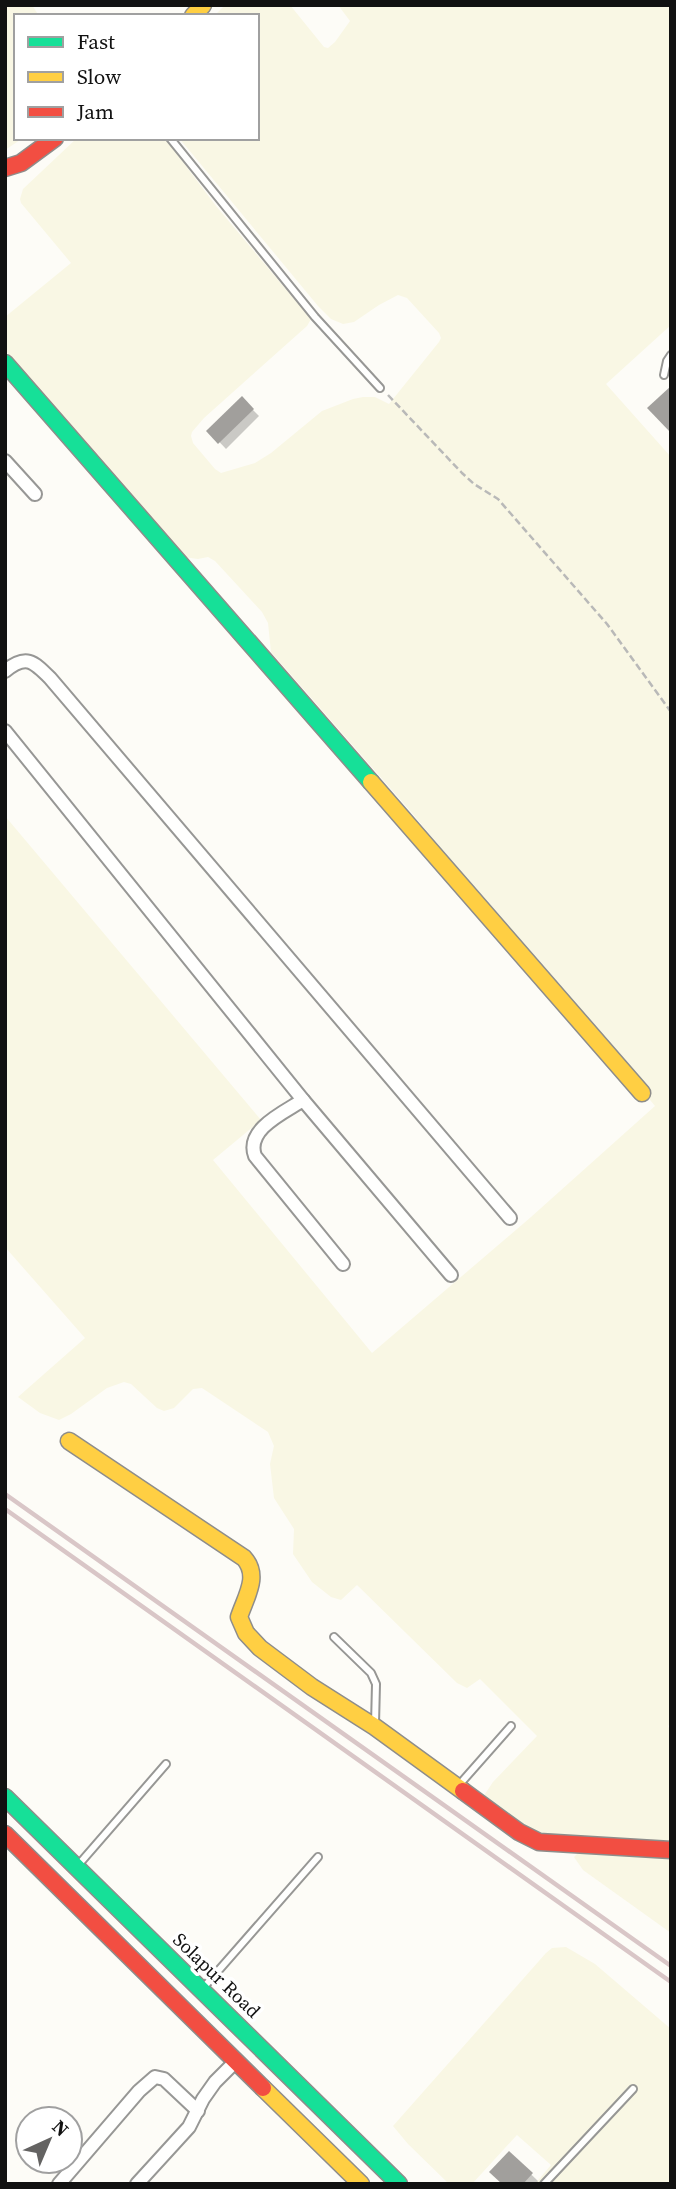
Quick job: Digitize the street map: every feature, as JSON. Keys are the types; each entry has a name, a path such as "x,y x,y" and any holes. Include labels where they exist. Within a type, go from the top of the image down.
{"main road":[{"path":"5,168 21,163 52,140"},
{"path":"5,363 642,1093"},
{"path":"69,1441 244,1558 251,1566 253,1577 239,1617 246,1633 260,1648 312,1687 375,1727 519,1832 539,1842 671,1850"},
{"name":"Solapur Road","path":"5,1797 399,2184"},
{"path":"5,1834 361,2184"}],"street":[{"path":"5,461 35,494"},
{"path":"5,671 16,662 26,660 37,665 50,678 510,1218"},
{"path":"5,731 303,1100 451,1275"},
{"path":"303,1100 266,1125 255,1138 252,1147 255,1156 343,1264"},
{"path":"137,2184 189,2127 215,2082 236,2061"},
{"path":"59,2184 139,2091 155,2077 164,2079 198,2111"}],"lane":[{"path":"172,140 315,317 380,388"},
{"path":"664,375 671,355"},
{"path":"334,1637 371,1673 376,1684 375,1727"},
{"path":"457,1787 511,1726"},
{"path":"76,1867 166,1764"},
{"path":"202,1990 318,1857"},
{"path":"544,2184 632,2089"}],"path":[{"path":"380,388 462,473 498,499 607,624 671,712"}],"shaded area":[{"path":"5,5 32,5 38,14 14,14 14,140 20,140 5,150"},
{"path":"225,5 290,5 324,47 328,48 350,21 338,5 671,5 671,325 606,384 671,457 671,1723 668,1726 671,1732 671,1845 552,1837 533,1832 483,1797 493,1782 537,1736 480,1679 467,1688 457,1683 357,1585 341,1600 331,1597 312,1582 293,1554 294,1529 274,1498 270,1464 274,1446 268,1432 202,1388 193,1389 174,1408 164,1411 157,1408 131,1384 124,1382 107,1388 59,1420 40,1413 18,1397 85,1338 5,1247 5,816 261,1120 213,1160 372,1353 655,1106 412,813 271,652 268,623 262,612 215,561 208,557 184,557 5,350 5,317 71,263 20,199 23,189 75,140 166,140 216,206 311,319 307,326 204,418 192,432 193,443 221,473 255,463 322,411 363,397 375,397 389,404 439,342 439,333 407,298 398,295 354,322 343,324 331,319 181,140 259,140 259,14 216,14"},
{"path":"590,1850 671,1860 671,1933 583,1870 574,1857 579,1852"},
{"path":"566,1947 595,1964 671,2029 671,2184 535,2184 551,2165 517,2135 472,2184 449,2184 393,2126 546,1953 552,1948"}],"building":[{"path":"671,386 671,433 647,408"},
{"path":"242,396 254,409 218,444 206,431"},
{"path":"509,2151 533,2173 523,2184 502,2184 489,2172"}],"railway":[{"path":"5,1494 671,1966"},
{"path":"5,1509 671,1982"}],"traffic: fast":[{"path":"5,363 371,782"},
{"path":"5,1797 399,2184"}],"traffic: slow":[{"path":"195,14 203,5"},
{"path":"371,782 642,1093"},
{"path":"69,1441 244,1558 249,1565 251,1579 239,1617 246,1633 260,1648 463,1791"},
{"path":"263,2088 361,2184"}],"traffic: jam":[{"path":"5,168 21,163 52,140"},
{"path":"463,1791 519,1832 539,1842 671,1850"},
{"path":"5,1834 263,2088"}]}
